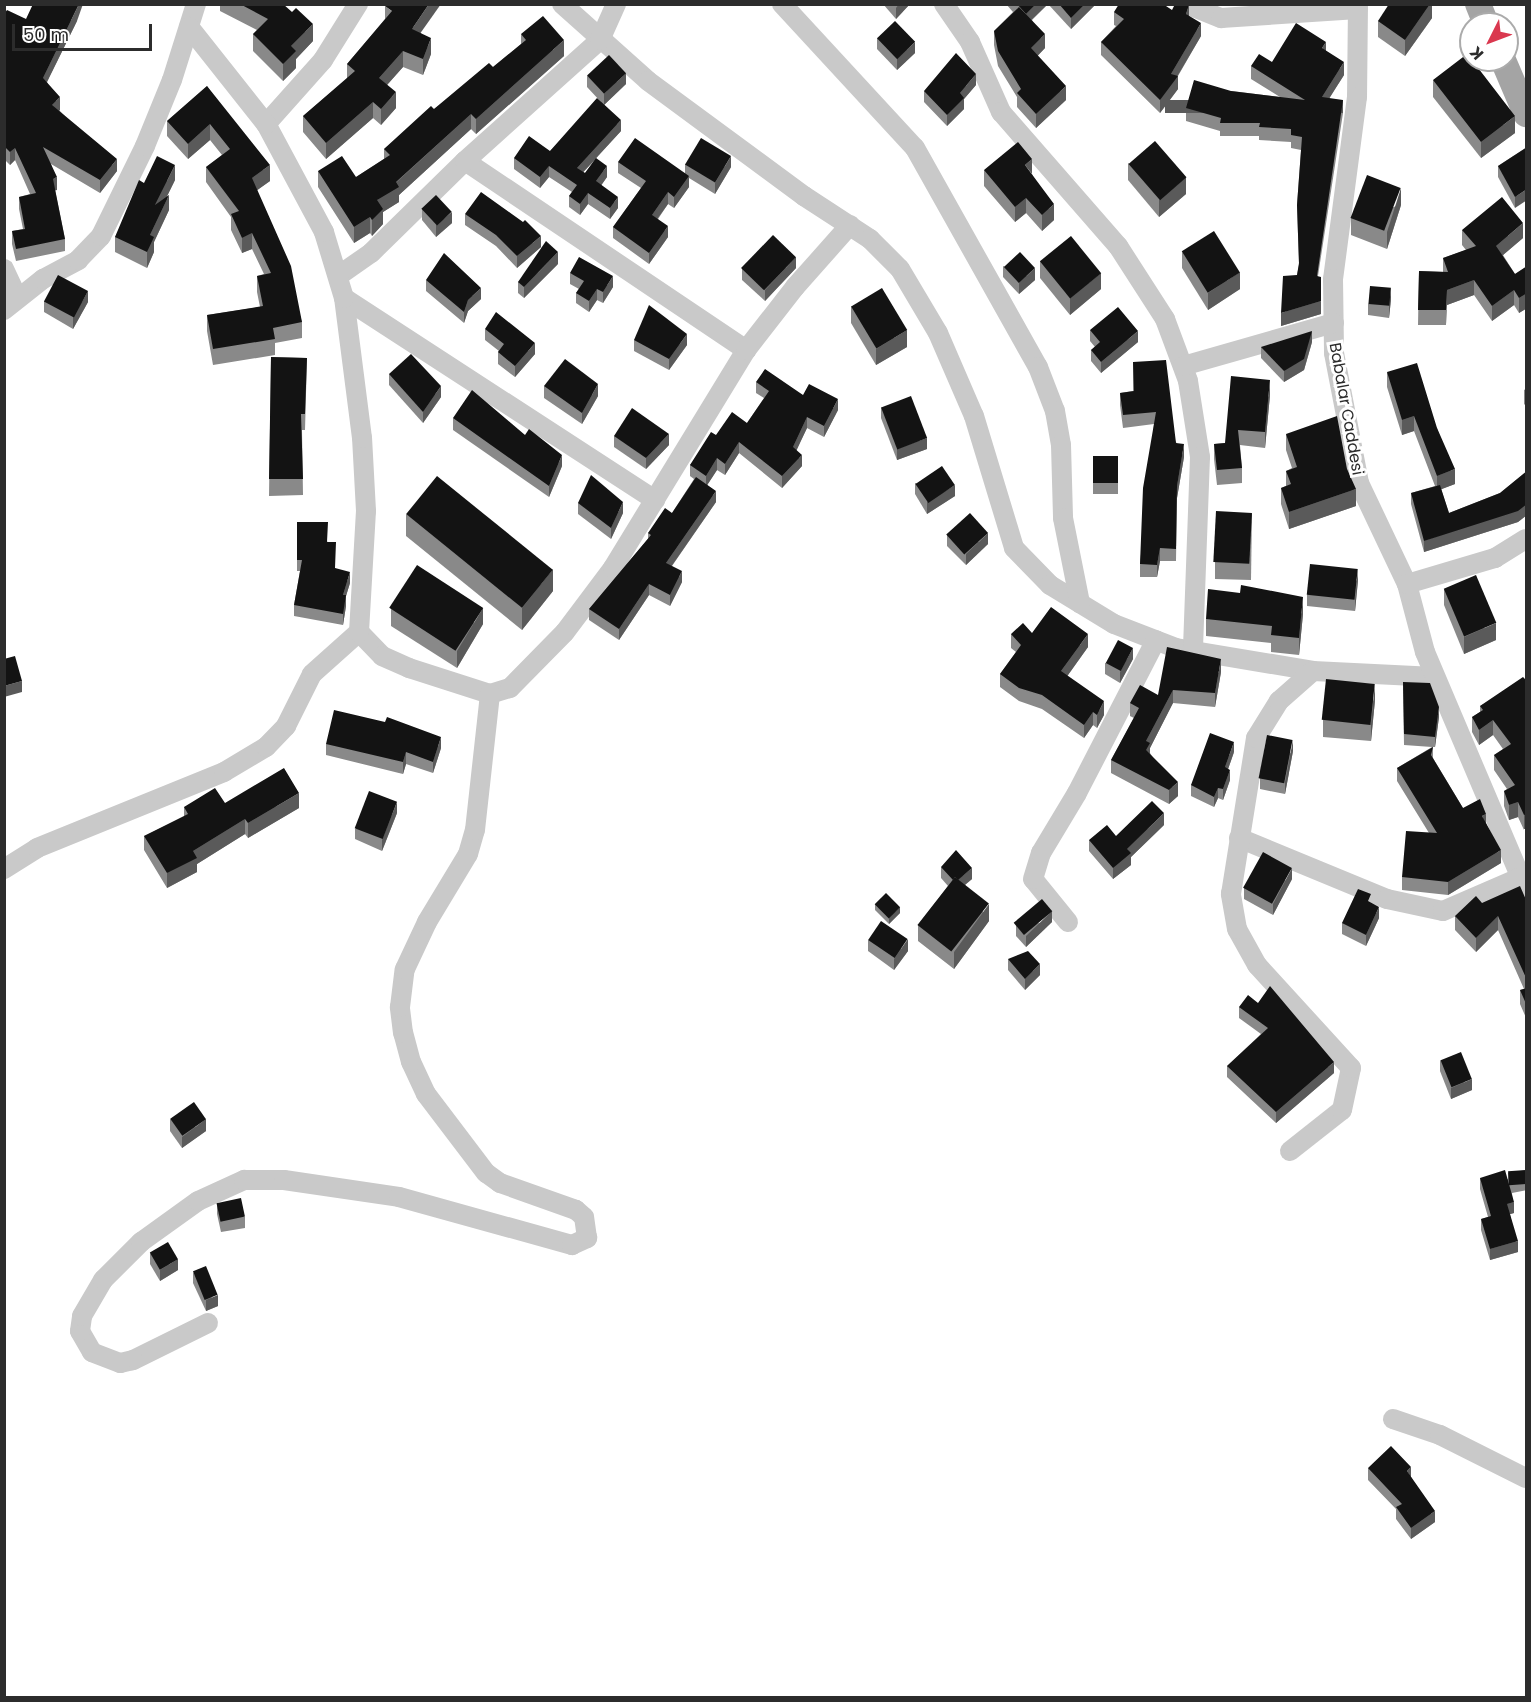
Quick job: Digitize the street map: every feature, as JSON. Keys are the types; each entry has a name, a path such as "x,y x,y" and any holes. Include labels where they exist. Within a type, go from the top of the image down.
{"main road":[{"path":"1508,72 1527,114"}],"street":[{"path":"4,269 11,304 78,260 101,236 145,146 196,4"},
{"path":"266,124 323,60 358,4"},
{"path":"562,4 648,81 870,239 900,269 938,333 974,416 1014,548 1050,585 1114,624 1193,651 1313,671 1436,677"},
{"path":"338,276 371,253 465,160 600,40 615,4"},
{"path":"782,4 915,148 1038,367 1055,411 1060,445 1063,518 1080,603"},
{"path":"944,4 970,42 1001,112 1118,246 1165,319 1183,366 1200,457 1193,651"},
{"path":"1186,4 1221,18 1358,7"},
{"name":"Babalar Caddesi","path":"1358,7 1357,97 1333,279 1334,352 1359,483 1407,584 1436,677 1525,880"},
{"path":"4,869 37,848 224,772 266,747 286,726 312,674 359,632 365,501 362,438 344,298 338,276 324,232 266,124 189,27"},
{"path":"465,160 746,350"},
{"path":"359,632 382,656 490,694 510,688 565,632 612,568 746,350 795,287 850,225"},
{"path":"344,298 655,500"},
{"path":"1183,366 1334,323"},
{"path":"1407,584 1495,558 1527,539"},
{"path":"1068,921 1033,879 1041,853 1077,793 1156,640"},
{"path":"1290,1152 1342,1110 1351,1068 1257,965 1237,929 1231,894 1257,738 1279,701 1313,671"},
{"path":"208,1323 133,1360 120,1363 92,1352 80,1331 82,1316 103,1280 141,1242 198,1201 244,1180 295,1181 399,1197 572,1245 587,1238 584,1217 576,1210 500,1184 486,1173 426,1094 411,1062 403,1033 400,1007 405,969 426,922 468,854 475,830 490,694"},
{"path":"1239,838 1387,898 1443,911 1525,880"},
{"path":"1393,1419 1440,1435 1527,1478"}],"building":[{"path":"33,4 79,4 43,78 60,97 52,105 117,159 100,180 43,147 57,177 53,179 65,239 16,249 12,231 25,229 19,197 36,193 15,148 10,152 4,146 4,14 7,10 26,19"},
{"path":"240,4 283,4 292,12 296,8 313,24 291,46 296,51 283,64 253,34 268,19"},
{"path":"387,4 429,4 412,29 431,38 423,59 403,51 379,78 396,92 381,109 373,102 326,143 303,116 355,71 347,64 392,11 385,6"},
{"path":"1017,4 1036,4 1026,14"},
{"path":"1059,4 1085,4 1071,18"},
{"path":"1119,4 1163,4 1172,10 1175,4 1188,4 1186,14 1201,23 1171,74 1178,76 1160,100 1101,42 1124,19 1114,12"},
{"path":"1389,4 1430,4 1405,40 1378,21"},
{"path":"1019,7 1045,34 1031,48 1066,86 1036,114 1017,93 1021,89 998,51 994,31"},
{"path":"543,16 564,40 476,119 471,114 396,182 399,187 377,200 383,209 372,220 370,217 354,227 318,171 342,156 356,177 390,155 384,149 431,106 434,109 489,63 493,67 526,40 521,34"},
{"path":"895,21 915,42 897,59 877,38"},
{"path":"1296,23 1326,42 1322,48 1344,62 1322,97 1343,100 1317,276 1321,277 1321,301 1281,313 1283,276 1297,275 1299,263 1297,205 1302,137 1291,135 1291,129 1259,127 1260,123 1220,123 1221,118 1186,108 1194,80 1231,91 1305,100 1251,66 1259,54 1272,62"},
{"path":"956,53 976,74 960,93 964,98 947,115 924,91"},
{"path":"609,55 626,73 604,94 587,75"},
{"path":"1459,60 1459,72 1481,72 1515,116 1481,142 1433,80"},
{"path":"207,86 270,165 252,178 291,266 302,322 273,328 275,339 213,349 207,315 263,306 257,276 271,273 252,233 242,238 231,214 239,211 206,167 230,149 210,124 188,144 167,121"},
{"path":"597,98 621,120 577,168 585,173 596,158 607,166 596,181 618,197 610,208 588,193 580,204 569,196 577,185 549,166 540,177 514,158 529,136 550,151"},
{"path":"635,138 689,176 674,197 668,192 652,215 668,226 649,253 613,227 646,181 618,162"},
{"path":"701,138 731,156 715,183 685,165"},
{"path":"1155,141 1186,177 1160,200 1129,164"},
{"path":"1018,142 1032,159 1025,165 1054,204 1042,215 1026,198 1015,207 984,170"},
{"path":"1527,147 1527,189 1515,197 1498,166"},
{"path":"157,156 175,165 155,205 169,195 150,235 154,237 147,252 115,237 139,180 144,183"},
{"path":"1367,175 1401,188 1384,231 1351,218"},
{"path":"481,192 523,222 525,220 541,236 517,256 496,235 465,214"},
{"path":"436,195 452,212 437,225 421,209"},
{"path":"1502,197 1523,223 1496,246 1515,274 1527,266 1527,293 1519,298 1514,290 1492,306 1474,280 1447,290 1446,310 1418,310 1419,271 1448,272 1443,258 1476,246 1462,230"},
{"path":"1214,231 1240,273 1208,293 1182,251"},
{"path":"773,235 796,257 764,290 741,268"},
{"path":"1071,236 1101,273 1070,298 1040,261"},
{"path":"546,241 558,252 524,287 518,282"},
{"path":"1020,252 1035,268 1019,283 1004,267"},
{"path":"444,253 481,288 468,300 464,312 426,280"},
{"path":"579,257 613,276 603,292 597,289 589,301 576,293 584,281 570,273"},
{"path":"58,275 88,291 74,317 44,301"},
{"path":"1370,286 1391,288 1389,306 1368,304"},
{"path":"882,288 907,330 876,349 851,307"},
{"path":"649,305 687,334 669,359 634,340"},
{"path":"1118,307 1138,331 1101,362 1091,350 1100,342 1090,330"},
{"path":"496,312 535,343 515,366 498,352 504,344 485,329"},
{"path":"1312,331 1304,359 1284,371 1261,347"},
{"path":"411,354 441,386 423,412 389,374"},
{"path":"271,357 307,358 305,414 301,414 303,479 269,479"},
{"path":"565,359 598,384 582,413 544,386"},
{"path":"1166,360 1176,443 1184,444 1177,486 1176,549 1160,548 1157,565 1140,564 1143,488 1156,412 1123,415 1120,393 1134,391 1133,362"},
{"path":"1417,363 1437,428 1455,469 1437,476 1414,416 1402,420 1387,372"},
{"path":"765,369 803,395 809,384 838,399 824,426 807,417 793,447 802,455 782,476 739,442 725,464 717,458 706,476 690,465 711,432 716,435 732,412 747,423 769,391 756,382"},
{"path":"1231,376 1270,380 1265,432 1238,430 1242,468 1217,470 1214,444 1225,443"},
{"path":"472,390 525,435 529,429 562,455 549,486 453,418"},
{"path":"911,396 927,438 897,449 881,407"},
{"path":"632,408 669,434 646,458 614,436"},
{"path":"1337,416 1347,469 1356,489 1289,512 1281,488 1291,484 1286,471 1297,467 1286,434"},
{"path":"1093,456 1118,456 1118,483 1093,483"},
{"path":"942,466 955,485 928,503 915,484"},
{"path":"1527,471 1527,504 1518,511 1424,541 1411,493 1440,485 1449,513 1500,493"},
{"path":"591,475 623,502 611,528 578,503"},
{"path":"437,476 553,570 522,608 406,514"},
{"path":"696,477 716,491 666,563 682,571 670,595 649,584 619,629 589,609 651,535 648,533 665,508 672,513"},
{"path":"1216,511 1252,513 1249,564 1213,562"},
{"path":"970,513 988,533 964,554 946,534"},
{"path":"297,522 328,522 327,542 336,542 335,568 350,572 343,595 346,595 343,614 294,605 302,560 297,560"},
{"path":"1310,564 1358,569 1354,600 1307,595"},
{"path":"417,565 483,608 455,651 389,608"},
{"path":"1476,575 1496,623 1464,637 1444,589"},
{"path":"1241,585 1303,597 1299,638 1271,635 1272,626 1206,619 1208,589 1240,593"},
{"path":"1051,607 1088,634 1061,671 1104,701 1097,715 1093,712 1084,725 1042,695 1019,688 1000,674 1021,645 1011,634 1023,623 1032,633"},
{"path":"1118,640 1133,648 1121,671 1106,663"},
{"path":"1167,647 1221,659 1215,693 1173,690 1146,741 1150,743 1146,750 1178,782 1169,790 1111,760 1139,708 1130,703 1140,685 1158,695"},
{"path":"15,656 22,681 4,686 4,659"},
{"path":"1523,677 1527,681 1527,814 1524,815 1518,802 1509,805 1504,791 1515,785 1494,755 1511,744 1493,720 1479,730 1472,717 1483,710 1480,706"},
{"path":"1326,679 1375,684 1370,725 1322,720"},
{"path":"1403,682 1430,683 1439,707 1435,737 1404,734"},
{"path":"334,710 385,722 387,717 441,737 433,762 406,752 403,762 326,744"},
{"path":"1210,733 1234,742 1225,767 1230,770 1223,789 1218,788 1214,797 1191,785"},
{"path":"1267,735 1293,740 1284,783 1259,778"},
{"path":"1433,747 1431,755 1463,808 1480,799 1486,814 1482,816 1501,850 1448,882 1402,877 1406,831 1437,833 1397,768"},
{"path":"284,768 299,793 248,823 245,819 193,851 197,858 167,873 144,836 188,814 184,807 215,788 225,803"},
{"path":"369,791 397,802 383,839 355,828"},
{"path":"1152,801 1164,813 1127,849 1131,853 1113,868 1089,840 1107,825 1116,836"},
{"path":"956,850 972,868 958,880 955,877 953,880 941,867"},
{"path":"1263,852 1292,868 1272,904 1243,888"},
{"path":"955,877 989,903 951,952 917,925"},
{"path":"1520,886 1527,902 1527,980 1498,916 1476,938 1455,916 1476,896 1482,903"},
{"path":"1358,889 1371,894 1368,901 1379,907 1366,935 1342,923"},
{"path":"886,893 900,907 889,918 875,904"},
{"path":"1042,899 1052,911 1024,935 1014,923"},
{"path":"881,921 908,939 895,958 868,940"},
{"path":"1028,951 1040,964 1025,979 1008,959"},
{"path":"1270,986 1334,1062 1276,1112 1227,1066 1268,1028 1239,1007 1248,995 1258,1003"},
{"path":"1527,988 1527,1006 1520,990"},
{"path":"1461,1052 1472,1079 1451,1087 1441,1060"},
{"path":"194,1102 206,1119 182,1136 170,1119"},
{"path":"1505,1170 1514,1202 1507,1204 1518,1241 1490,1249 1481,1219 1491,1216 1480,1178"},
{"path":"1526,1170 1526,1184 1509,1185 1508,1171"},
{"path":"241,1198 245,1217 220,1222 217,1203"},
{"path":"168,1242 178,1259 160,1270 150,1252"},
{"path":"206,1266 218,1295 205,1300 193,1271"},
{"path":"1391,1446 1411,1467 1407,1471 1435,1511 1411,1528 1396,1507 1402,1504 1368,1468"}]}
